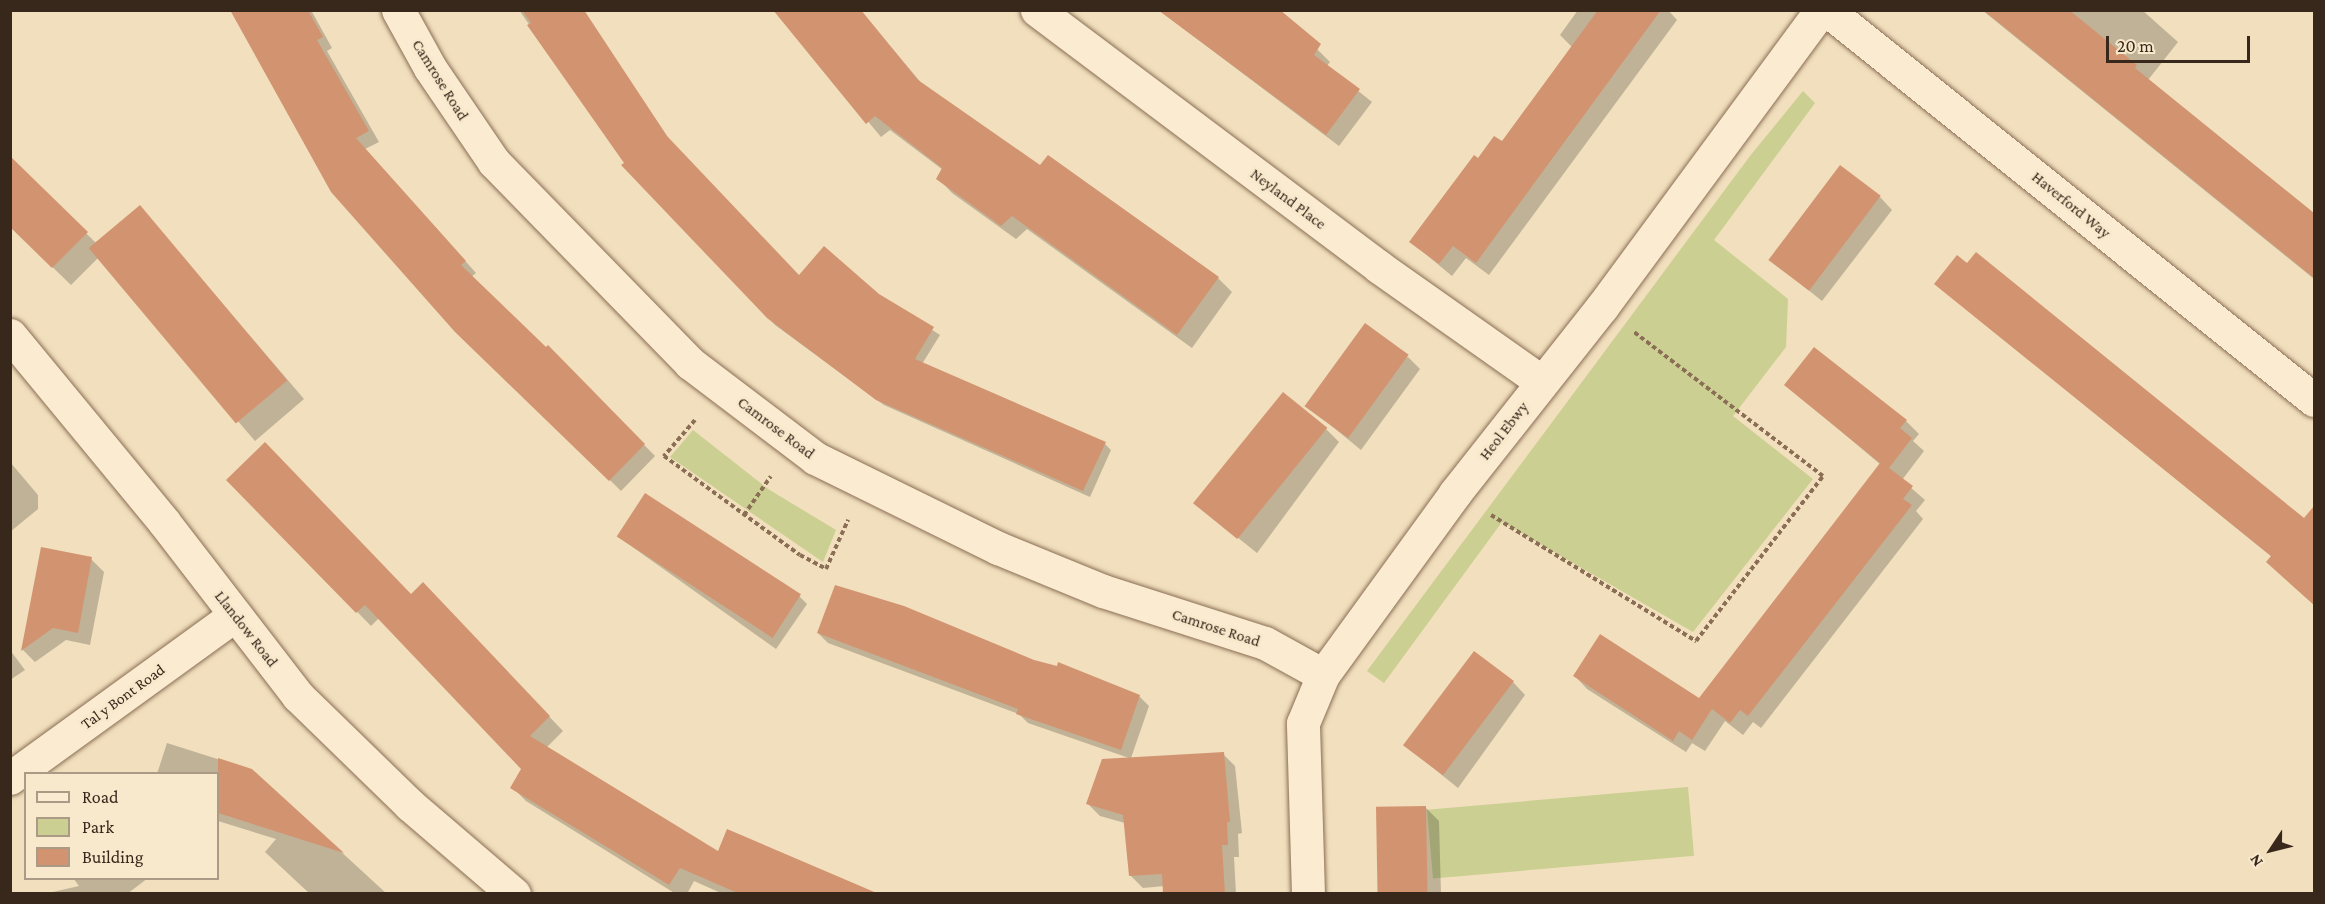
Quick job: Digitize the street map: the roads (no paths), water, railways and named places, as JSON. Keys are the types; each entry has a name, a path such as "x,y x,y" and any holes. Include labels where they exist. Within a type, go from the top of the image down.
{"street":[{"name":"Camrose Road","path":"398,10 430,68 494,162 690,363 815,458 998,548 1103,591 1265,643 1323,675"},
{"name":"Neyland Place","path":"1037,10 1379,267 1542,382"},
{"name":"Heol Ebwy","path":"1308,894 1303,723 1323,675 1455,493 1602,307 1821,10"},
{"name":"Haverford Way","path":"1827,10 2314,400"},
{"name":"Llandow Road","path":"10,335 298,696 410,805 514,894"},
{"name":"Tal y Bont Road","path":"10,778 235,615"}]}
